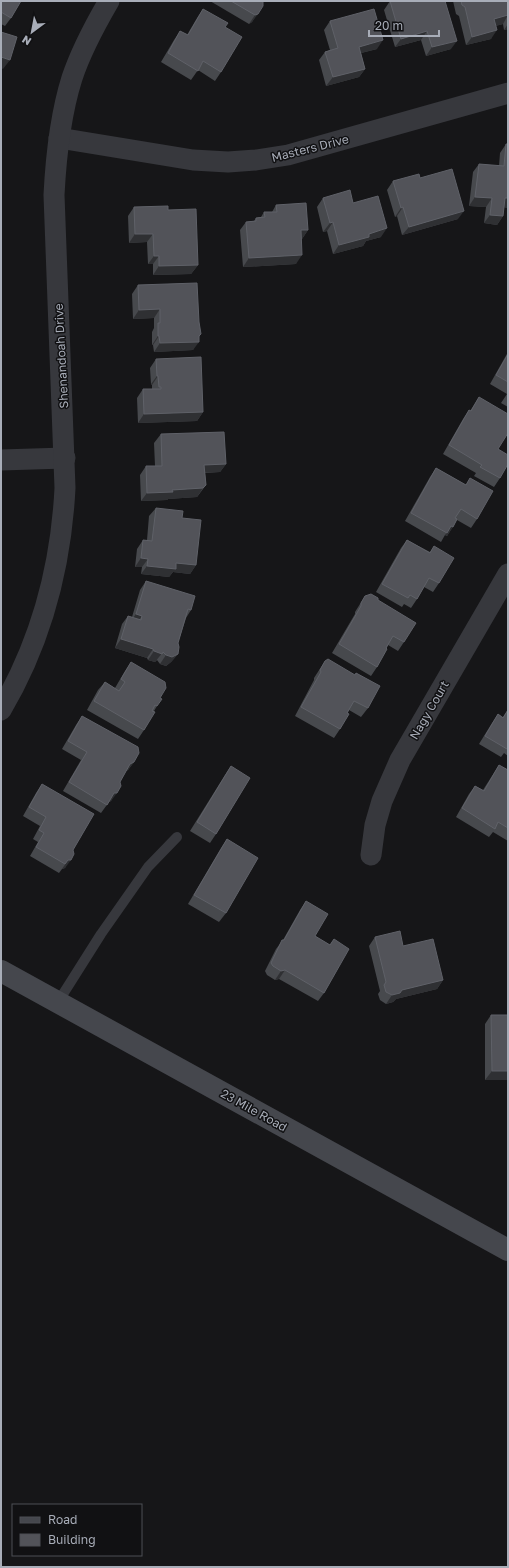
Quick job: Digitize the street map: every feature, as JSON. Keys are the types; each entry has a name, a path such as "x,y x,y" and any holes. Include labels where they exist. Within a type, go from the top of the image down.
{"main road":[{"name":"23 Mile Road","path":"1,971 508,1250"}],"street":[{"name":"Shenandoah Drive","path":"1,710 20,674 45,610 54,580 64,520 65,458 54,195 59,138 72,77 86,45 109,1"},
{"name":"Masters Drive","path":"59,138 193,160 228,162 256,160 288,155 508,93"},
{"path":"1,460 65,458"},
{"name":"Nagy Court","path":"371,855 375,825 380,807 400,760 508,574"}],"lane":[{"path":"58,1002 101,934 148,867 177,837"}],"building":[{"path":"1,1 21,1 11,18 1,12"},
{"path":"231,1 263,1 263,6 258,14 255,15"},
{"path":"390,1 445,1 457,41 432,47 427,31 401,39"},
{"path":"461,1 508,1 508,15 494,19 497,30 472,37 465,7 462,5"},
{"path":"203,9 228,23 225,27 242,37 221,72 203,61 198,71 168,53 180,31 188,35"},
{"path":"374,9 383,40 359,47 365,69 333,77 325,52 338,48 330,21"},
{"path":"1,32 17,37 10,60 1,57"},
{"path":"506,144 508,144 508,198 505,198 503,216 490,215 492,198 475,197 479,164 504,166"},
{"path":"452,169 464,211 409,227 403,207 401,208 393,181 419,174 420,178"},
{"path":"350,190 353,203 378,196 387,228 369,234 369,237 339,245 333,222 330,223 323,198"},
{"path":"306,203 308,230 301,230 302,255 249,258 246,222 256,221 256,218 265,217 264,212 277,212 276,205"},
{"path":"168,206 168,210 196,209 198,265 159,266 159,256 154,256 153,234 135,234 134,207"},
{"path":"197,283 201,334 199,336 199,342 160,343 158,336 158,323 160,323 160,309 139,310 138,285"},
{"path":"508,354 508,382 496,375"},
{"path":"201,357 203,412 144,414 143,389 161,389 161,387 159,387 157,376 156,359"},
{"path":"479,397 508,414 508,433 498,449 508,455 508,464 500,478 480,467 482,465 449,445 469,410 471,411"},
{"path":"224,432 226,464 204,465 206,485 203,488 172,490 173,492 147,493 146,466 162,466 161,434"},
{"path":"436,468 466,485 470,478 493,491 477,519 461,509 455,518 457,519 453,527 451,526 447,533 411,513"},
{"path":"156,508 183,511 182,518 201,520 196,565 176,563 176,569 147,566 148,559 141,558 143,540 152,541"},
{"path":"407,540 430,553 434,546 454,558 439,583 429,578 417,599 410,595 408,598 382,584"},
{"path":"146,581 195,596 191,610 188,609 178,643 178,654 172,657 163,652 162,654 154,651 153,649 121,639 128,616 141,620 142,616 136,614"},
{"path":"371,594 378,598 378,600 416,623 404,642 393,636 377,667 339,644 361,606 365,596"},
{"path":"328,659 355,675 356,673 380,686 368,708 354,701 347,713 349,714 340,729 301,707 321,672 320,670 325,661"},
{"path":"131,662 165,682 166,688 160,698 162,699 157,706 155,705 152,711 155,712 144,730 94,701 105,682 119,691 125,682 121,679"},
{"path":"508,710 507,749 485,736 498,714 503,718"},
{"path":"82,716 138,747 139,753 134,762 130,764 120,782 121,786 117,793 114,793 107,805 69,782 87,752 68,741"},
{"path":"499,765 508,770 508,828 498,822 495,829 462,808 475,786 484,791"},
{"path":"231,766 250,778 216,834 197,822"},
{"path":"42,784 94,814 73,850 74,854 71,860 68,860 65,864 36,847 44,833 39,830 46,817 29,807"},
{"path":"227,839 258,858 226,913 194,895"},
{"path":"306,901 328,914 315,936 330,945 334,939 349,949 324,993 285,970 281,971 271,963 282,940 284,940"},
{"path":"400,931 403,946 433,939 443,980 402,990 400,993 392,995 386,992 384,985 386,982 375,937"},
{"path":"491,1015 508,1015 508,1071 492,1071"}]}
